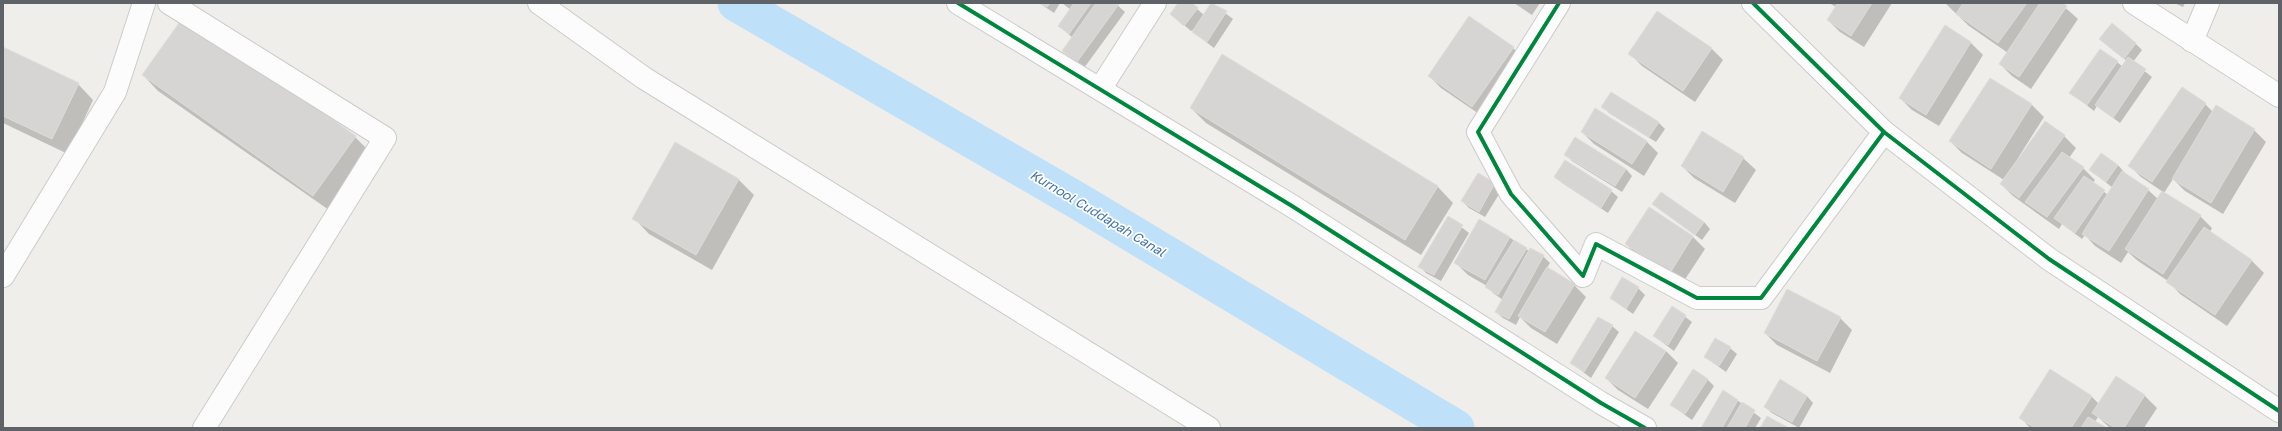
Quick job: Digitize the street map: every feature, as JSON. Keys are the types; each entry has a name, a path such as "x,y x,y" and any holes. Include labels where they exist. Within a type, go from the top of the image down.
{"street":[{"path":"3,276 115,92 144,3"},
{"path":"170,3 385,138 204,428"},
{"path":"539,3 644,78 1209,428"},
{"path":"958,3 1299,211 1601,403 1645,428"},
{"path":"1100,89 1155,3"},
{"path":"1559,3 1478,132 1511,194 1583,276 1596,244 1697,298 1761,298 1884,132"},
{"path":"1754,3 1884,132 2049,259 2279,411"},
{"path":"2134,3 2279,96"},
{"path":"2192,41 2208,3"}],"building":[{"path":"1040,3 1050,3 1047,7"},
{"path":"1074,3 1091,3 1069,34 1058,26"},
{"path":"1096,3 1119,4 1077,62 1062,51"},
{"path":"1178,3 1192,3 1198,8 1184,26 1170,14"},
{"path":"1211,3 1227,11 1207,42 1192,32"},
{"path":"1834,3 1872,3 1851,36 1827,20 1837,4"},
{"path":"1963,3 2027,3 1998,43 1956,14"},
{"path":"2040,3 2062,3 2067,6 2019,77 1999,64"},
{"path":"1657,11 1712,48 1683,91 1628,54"},
{"path":"184,16 356,136 313,196 142,75"},
{"path":"1469,16 1514,47 1472,107 1428,76"},
{"path":"2112,23 2136,43 2124,59 2099,39"},
{"path":"1945,25 1971,42 1926,115 1899,98"},
{"path":"3,47 79,83 52,139 3,116"},
{"path":"2100,49 2118,61 2087,105 2069,93"},
{"path":"1222,54 1438,186 1405,240 1190,108"},
{"path":"2128,57 2146,69 2113,118 2095,105"},
{"path":"1990,78 2032,104 1991,169 1949,141"},
{"path":"2182,87 2206,103 2152,182 2128,166"},
{"path":"1611,92 1659,122 1649,137 1601,107"},
{"path":"2216,105 2255,129 2211,203 2172,179"},
{"path":"1595,108 1647,141 1632,164 1581,132"},
{"path":"2045,121 2065,135 2019,198 2000,184"},
{"path":"1702,131 1744,157 1723,192 1681,166"},
{"path":"1575,137 1626,169 1615,186 1564,155"},
{"path":"675,142 739,179 696,255 632,219"},
{"path":"2062,152 2084,167 2047,217 2025,202"},
{"path":"2101,153 2118,165 2106,182 2089,170"},
{"path":"1565,160 1612,190 1601,208 1554,177"},
{"path":"2122,171 2149,189 2109,251 2082,234"},
{"path":"1478,173 1495,183 1479,212 1461,201"},
{"path":"2084,176 2105,190 2075,233 2054,218"},
{"path":"2162,191 2201,215 2163,274 2125,249"},
{"path":"1661,192 1704,222 1695,235 1652,204"},
{"path":"1649,207 1693,236 1670,273 1625,244"},
{"path":"1448,216 1463,225 1434,275 1418,267"},
{"path":"1479,219 1510,237 1485,280 1454,263"},
{"path":"2204,227 2252,260 2215,315 2166,282"},
{"path":"1514,240 1527,248 1498,295 1485,287"},
{"path":"1530,248 1544,255 1509,319 1495,312"},
{"path":"1547,267 1575,284 1545,332 1518,316"},
{"path":"1622,277 1639,287 1626,309 1610,298"},
{"path":"1787,289 1841,317 1817,361 1764,333"},
{"path":"1672,306 1686,315 1668,345 1653,336"},
{"path":"1598,317 1613,325 1584,372 1570,363"},
{"path":"1635,331 1666,351 1635,398 1605,378"},
{"path":"1715,338 1731,347 1719,366 1704,357"},
{"path":"1693,369 1708,379 1685,414 1670,405"},
{"path":"2050,369 2092,396 2071,428 2035,428 2019,418"},
{"path":"2116,376 2145,395 2124,428 2115,428 2092,413"},
{"path":"1780,379 1807,396 1792,422 1764,407"},
{"path":"1723,390 1738,400 1722,428 1701,428"},
{"path":"1742,402 1755,410 1745,428 1727,428"},
{"path":"1767,416 1789,428 1760,428"},
{"path":"2088,417 2107,428 2081,428"}],"waterway":[{"name":"Kurnool Cuddapah Canal","path":"736,3 1078,201 1456,428"}],"cycle path":[{"path":"958,3 1292,206 1601,403 1645,428"},
{"path":"1559,3 1478,132 1511,194 1583,276 1596,244 1697,298 1761,298 1884,132"},
{"path":"1753,3 1884,132 2049,259 2279,411"}]}
